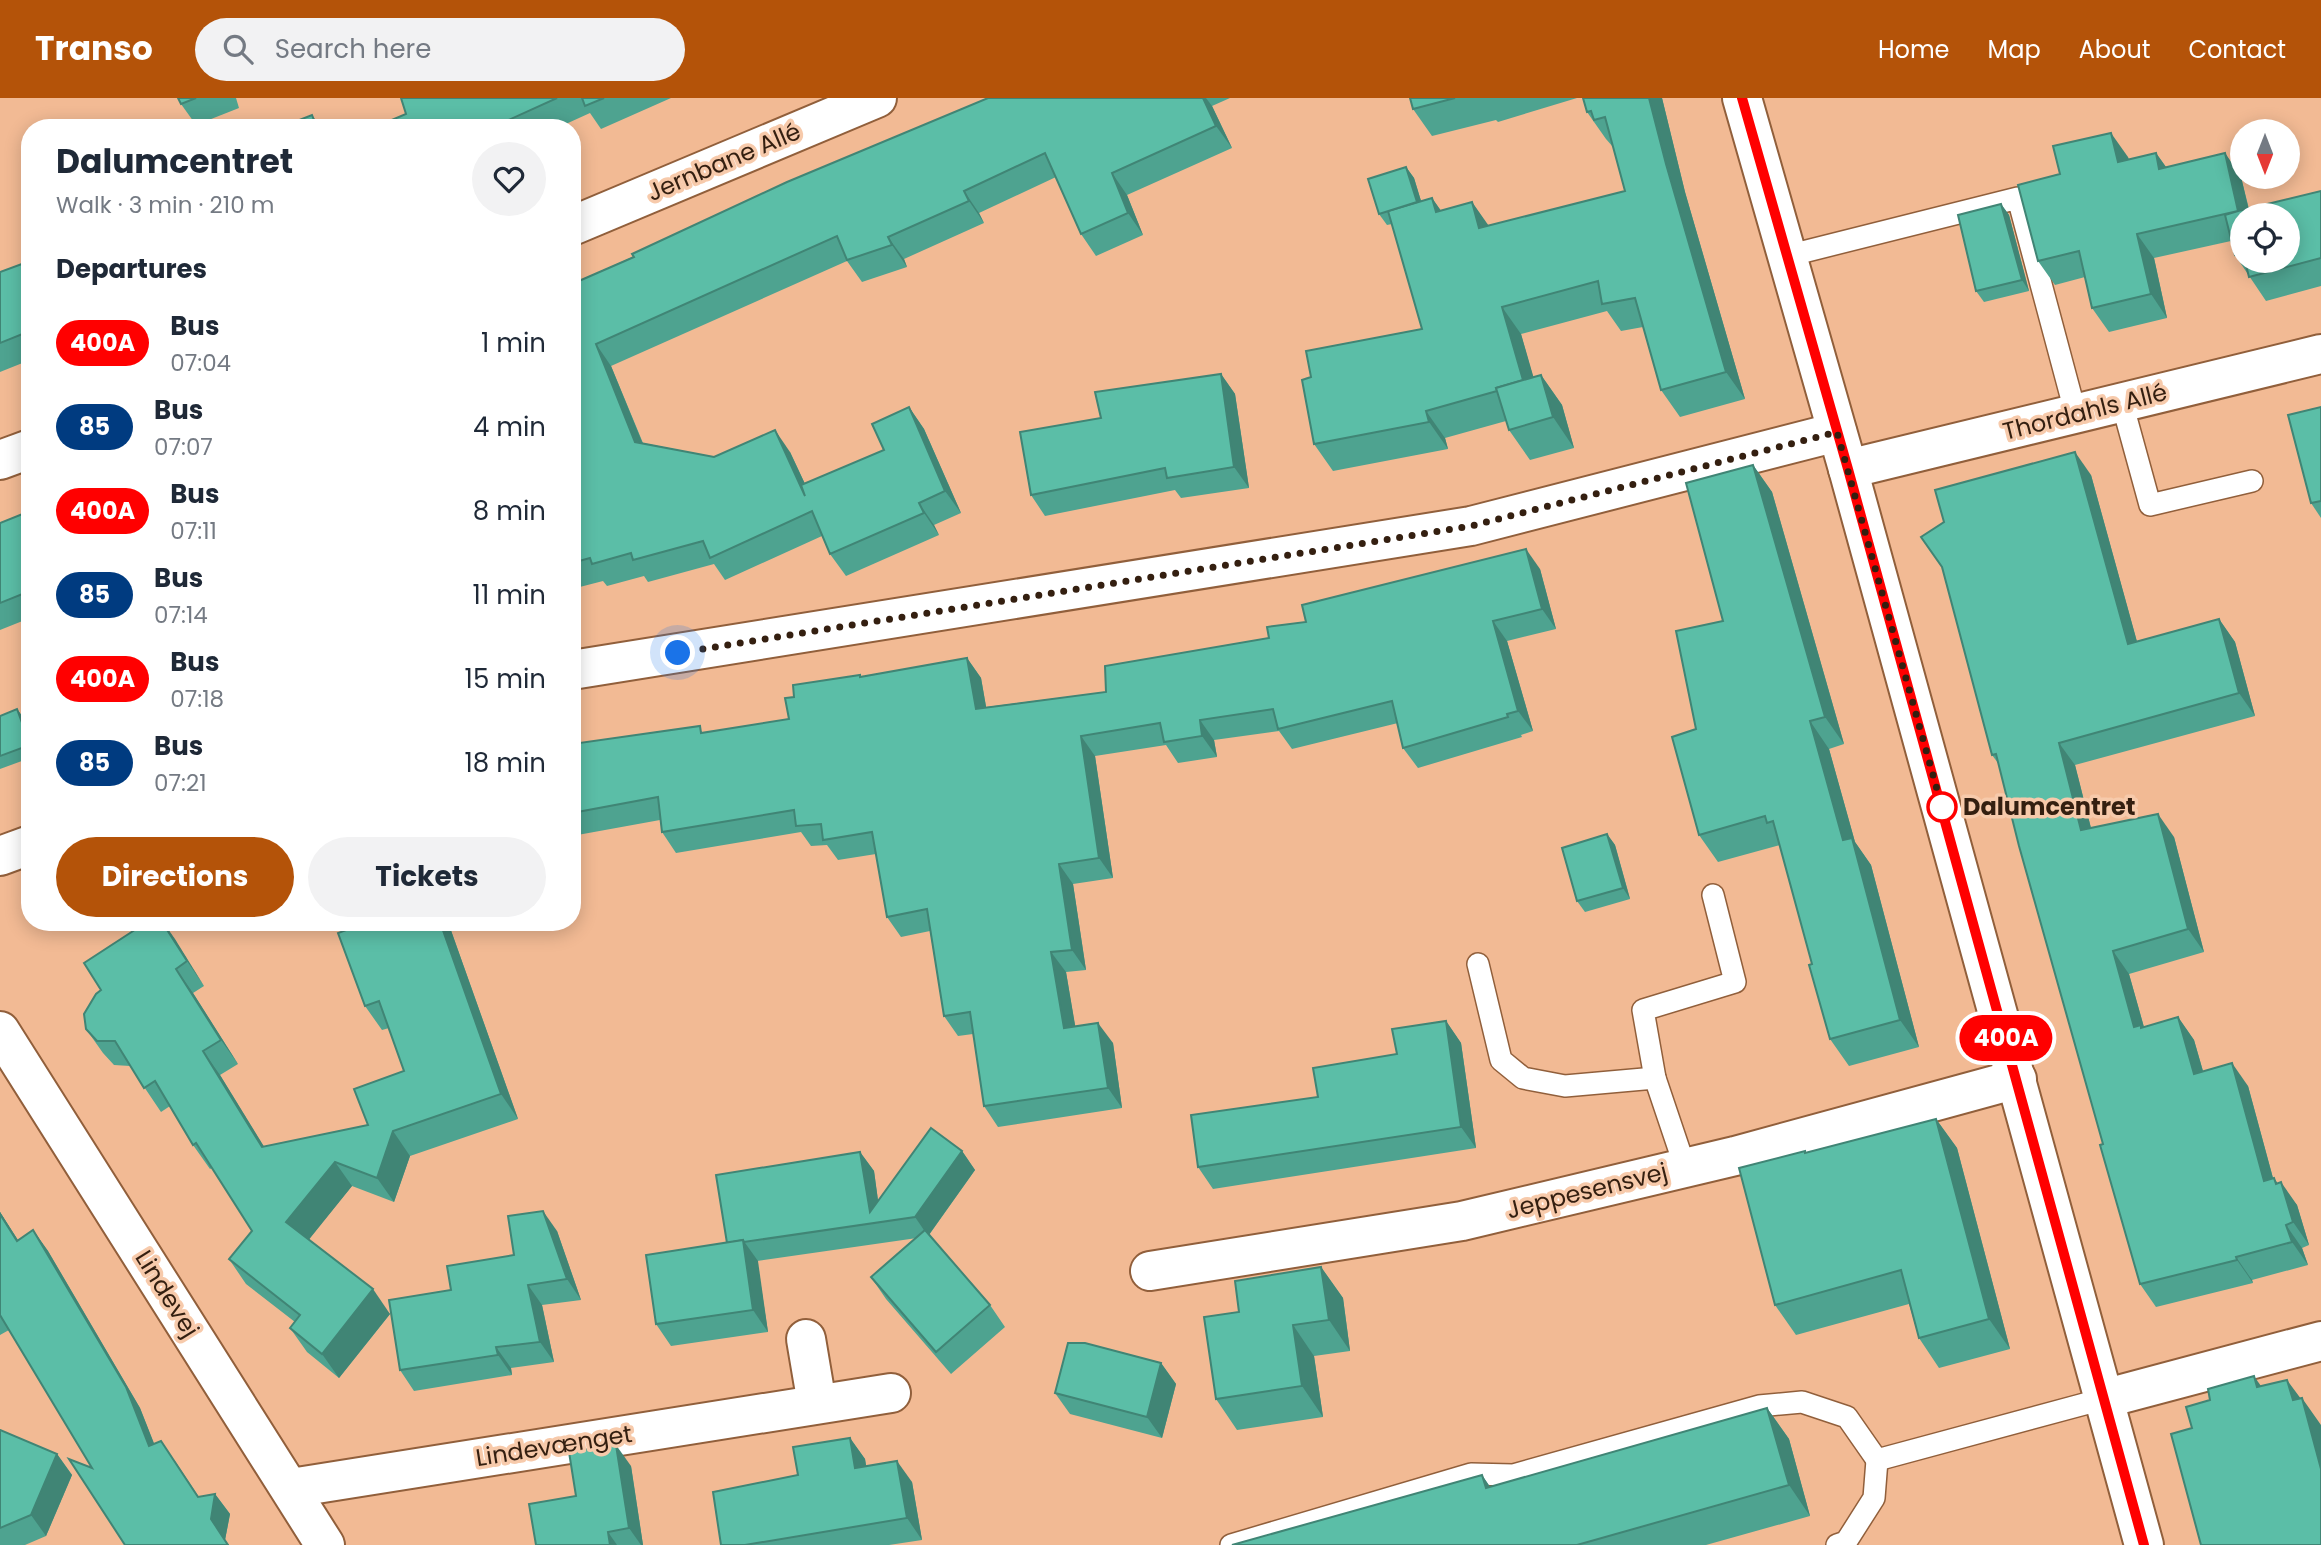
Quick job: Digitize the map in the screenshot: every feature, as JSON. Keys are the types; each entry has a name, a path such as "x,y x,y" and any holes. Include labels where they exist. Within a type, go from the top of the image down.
{"street":[{"name":"Jernbane Allé","path":"581,222 877,98"},
{"path":"1742,98 1848,469 2144,1545"},
{"name":"Thordahls Allé","path":"1848,469 2321,355"},
{"path":"581,669 1471,526 1837,432"},
{"path":"0,460 21,452"},
{"path":"0,856 21,848"},
{"name":"Lindevej","path":"3,1041 325,1545"},
{"name":"Jeppesensvej","path":"1150,1271 1462,1221 1685,1167 2017,1079"},
{"path":"806,1339 817,1404"},
{"path":"2103,1399 2321,1341"},
{"name":"Lindevænget","path":"291,1488 891,1393"}],"lane":[{"path":"1787,257 2018,198 2076,415"},
{"path":"2122,403 2150,505 2252,481"},
{"path":"1685,1167 1655,1078 1643,1010 1735,982 1713,895"},
{"path":"1478,964 1501,1060 1523,1078 1566,1086 1655,1078"},
{"path":"1877,1460 2103,1399"},
{"path":"1231,1545 1471,1474 1513,1475 1759,1406 1802,1402 1847,1417 1877,1460 1874,1497 1846,1542 1837,1545"}],"building":[{"path":"178,98 196,98 181,104"},
{"path":"401,98 557,98 511,119 394,119 406,114"},
{"path":"582,98 604,98 585,106"},
{"path":"988,98 1203,98 1216,126 1112,173 1128,213 1081,234 1045,153 964,191 969,201 888,237 892,245 847,260 837,236 596,344 635,442 714,457 775,430 805,496 801,485 884,450 872,424 909,407 945,491 919,503 924,513 830,554 812,511 710,558 703,541 633,560 631,553 592,564 590,558 581,560 581,280 787,182"},
{"path":"1410,98 1455,98 1413,109"},
{"path":"1583,98 1649,98 1726,372 1661,390 1635,298 1602,304 1598,281 1502,307 1523,380 1496,388 1497,391 1426,411 1429,422 1314,444 1302,380 1311,377 1306,351 1422,329 1388,211 1432,198 1436,212 1472,202 1479,228 1625,191 1605,117 1594,120 1591,111 1587,112"},
{"path":"2111,133 2118,162 2156,153 2159,169 2225,153 2230,189 2233,189 2236,203 2230,203 2230,213 2137,234 2151,294 2092,308 2079,251 2038,261 2018,185 2060,174 2053,146"},
{"path":"1406,167 1417,202 1379,214 1368,179"},
{"path":"2321,191 2321,258 2300,264 2300,203 2271,203"},
{"path":"2001,204 2022,280 1976,291 1958,215"},
{"path":"2230,213 2230,235 2225,215"},
{"path":"21,264 21,335 0,343 0,272"},
{"path":"2248,273 2264,273 2249,277"},
{"path":"1221,374 1234,467 1167,478 1165,468 1031,495 1020,432 1101,418 1095,392"},
{"path":"1541,375 1553,417 1509,430 1496,388"},
{"path":"2321,407 2321,501 2311,503 2288,415"},
{"path":"2075,452 2128,644 2219,619 2239,693 2059,743 2081,830 2158,814 2188,929 2113,951 2134,1027 2141,1025 2141,1028 2178,1017 2194,1074 2232,1063 2264,1181 2274,1178 2276,1184 2281,1182 2293,1222 2286,1225 2292,1242 2236,1257 2237,1260 2140,1284 2100,1145 2103,1144 2019,846 1996,754 1992,755 1942,567 1921,537 1944,522 1935,490"},
{"path":"1753,465 1825,717 1810,721 1843,840 1852,838 1900,1020 1830,1039 1773,821 1767,823 1765,816 1699,835 1672,737 1696,729 1676,631 1723,621 1686,483"},
{"path":"21,515 21,595 0,603 0,523"},
{"path":"1526,549 1542,609 1493,621 1518,711 1507,714 1508,717 1403,748 1392,701 1278,729 1273,709 1200,720 1202,736 1164,742 1160,723 1081,736 1099,858 1059,864 1072,950 1051,952 1064,1028 1098,1023 1108,1088 984,1106 970,1012 944,1016 927,909 887,917 872,832 823,840 821,824 796,826 794,810 662,832 658,797 581,811 581,743 700,726 701,733 789,719 785,698 794,697 793,685 860,677 967,658 976,709 1106,692 1105,666 1269,638 1267,627 1306,622 1302,605"},
{"path":"17,709 21,720 21,748 0,756 0,716"},
{"path":"1607,834 1623,888 1577,901 1562,848"},
{"path":"133,931 168,931 187,961 176,969 221,1040 203,1051 262,1147 368,1125 354,1089 404,1071 379,1001 365,1006 338,933 443,931 501,1094 393,1131 377,1178 335,1162 286,1222 373,1289 322,1354 290,1328 300,1315 229,1259 252,1231 196,1143 193,1145 155,1081 144,1088 115,1041 97,1041 86,1029 84,1014 101,990 84,963"},
{"path":"1446,1021 1461,1127 1198,1167 1191,1115 1318,1097 1313,1068 1397,1054 1392,1029"},
{"path":"1936,1119 1989,1319 1919,1338 1901,1270 1775,1305 1739,1168"},
{"path":"931,1128 962,1151 915,1217 727,1243 716,1175 860,1152 870,1212"},
{"path":"543,1211 567,1279 528,1285 540,1342 496,1347 498,1355 400,1370 389,1300 451,1290 447,1266 514,1255 508,1216"},
{"path":"0,1214 17,1241 33,1230 126,1387 149,1446 161,1441 198,1497 215,1494 211,1519 228,1545 125,1545 69,1459 92,1468 0,1315"},
{"path":"925,1230 990,1305 936,1352 871,1277"},
{"path":"743,1240 753,1310 656,1324 646,1255"},
{"path":"1321,1267 1329,1320 1293,1325 1302,1386 1216,1399 1204,1317 1239,1312 1235,1281"},
{"path":"1068,1343 1085,1343 1161,1363 1147,1417 1055,1393"},
{"path":"2254,1376 2257,1387 2287,1380 2293,1400 2302,1398 2321,1469 2321,1545 2201,1545 2171,1434 2192,1428 2186,1407 2210,1400 2208,1389"},
{"path":"1767,1408 1789,1485 1577,1545 1232,1545 1482,1475 1486,1488"},
{"path":"0,1430 57,1454 31,1515 0,1528"},
{"path":"850,1438 855,1468 897,1461 907,1518 745,1545 721,1545 713,1492 798,1475 793,1447"},
{"path":"616,1445 629,1528 608,1532 610,1545 536,1545 529,1504 576,1496 569,1452"}],"bus line":[{"name":"400A","path":"1742,98 1848,469 2144,1545"}],"place":[{"name":"Dalumcentret","path":"1942,807"}],"route":[{"path":"678,653 1471,526 1837,432 1942,807"}]}
